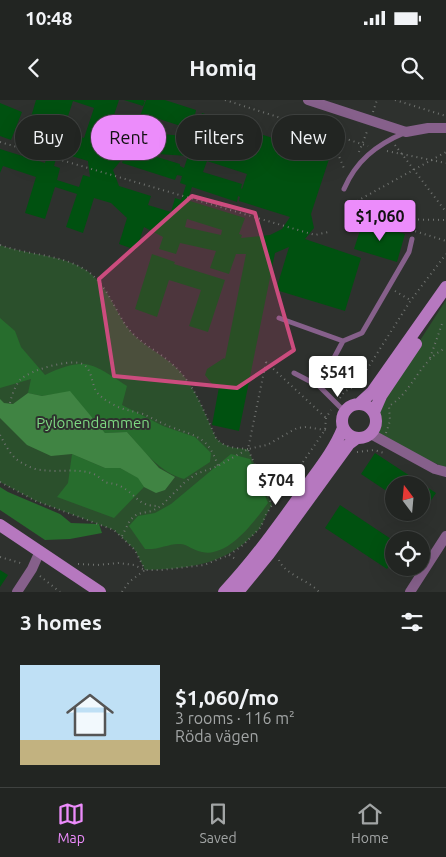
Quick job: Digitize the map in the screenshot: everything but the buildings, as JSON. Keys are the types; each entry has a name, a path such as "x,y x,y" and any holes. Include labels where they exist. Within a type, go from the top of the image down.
{"street":[{"path":"308,100 406,132 428,128 446,128"},
{"path":"446,286 372,392 360,403 340,407 343,428 346,433 357,438 376,437 446,472"},
{"path":"374,412 381,396 446,298"},
{"path":"360,403 374,412 376,437"},
{"path":"224,592 274,532 335,446 343,428"},
{"path":"238,592 269,554 349,444 357,438"},
{"path":"0,525 100,592"},
{"path":"410,592 443,549 446,536"},
{"path":"17,592 32,569 40,551"}],"lane":[{"path":"344,189 352,173 375,148 406,132"},
{"path":"319,386 343,341 362,333 409,252 412,239"},
{"path":"279,318 343,341"},
{"path":"294,373 319,386 340,407"}],"path":[{"path":"224,100 272,115"},
{"path":"352,173 371,121 376,100"},
{"path":"395,100 446,116"},
{"path":"345,139 375,148 446,163"},
{"path":"391,139 446,212"},
{"path":"0,142 315,235 328,232"},
{"path":"356,201 446,152"},
{"path":"340,160 348,180"},
{"path":"358,213 446,241"},
{"path":"379,219 446,220"},
{"path":"0,245 12,250 61,260 84,269 99,281 127,326 138,339 172,364 190,384 220,442 232,448 248,450"},
{"path":"61,565 119,563 134,565 145,570 204,565 229,555 243,545 261,527 272,505 325,430 326,418 340,407 344,392 357,385 411,300 446,254"},
{"path":"389,287 411,300"},
{"path":"430,358 442,324"},
{"path":"374,450 376,437 387,430 390,421 389,406 400,398 419,370 430,358 446,348"},
{"path":"272,505 248,450 266,362 326,418"},
{"path":"10,403 14,389 21,379 33,372 49,366 80,363 87,367 95,389 104,399 122,409 142,414 172,428 193,434 209,445 218,466"},
{"path":"122,536 130,520 137,514 152,511 161,506 185,482 196,474 218,466 248,450 267,445 297,428 306,427 325,430"},
{"path":"0,435 7,448 22,464 41,470 81,471 96,475 104,482 118,485 134,494 142,504 161,506"},
{"path":"0,482 36,501 106,526 122,536 134,550 145,570"},
{"path":"229,555 238,560"},
{"path":"278,555 280,563 290,572 315,587 319,592"},
{"path":"122,592 129,582 145,570"}],"highlighted area":[{"path":"192,196 255,213 294,350 237,388 114,376 99,279"}],"green space":[{"name":"Pylonendammen","path":"0,245 64,260 92,274 104,288 132,333 171,363 186,379 198,398 216,438 226,446 248,449 272,505 259,529 240,547 215,560 201,564 188,567 145,570 135,550 114,530 36,501 0,482"},
{"path":"446,300 446,468 371,434 376,422 374,412"}],"shaded area":[{"path":"0,318 15,331 21,347 45,375 70,365 79,364 96,367 127,386 122,405 163,426 195,437 211,453 210,462 184,479 175,476 159,466 127,432 105,433 70,392 42,396 28,393 31,379 0,388"},
{"name":"Pylonendammen","path":"70,391 105,433 127,432 159,468 175,477 165,490 156,493 144,487 138,478 120,468 105,468 72,454 51,456 27,445 0,418 0,399 4,403 13,404 28,393 42,396"},
{"path":"72,454 105,468 120,468 139,478 144,487 114,518 57,497 68,483"},
{"path":"231,454 250,459 268,503 248,528 231,544 221,550 212,552 202,552 180,544 145,549 129,526 138,516 155,513 171,504"},
{"path":"0,487 60,514 71,523 99,524 102,533 70,539 45,540 0,510"}]}
